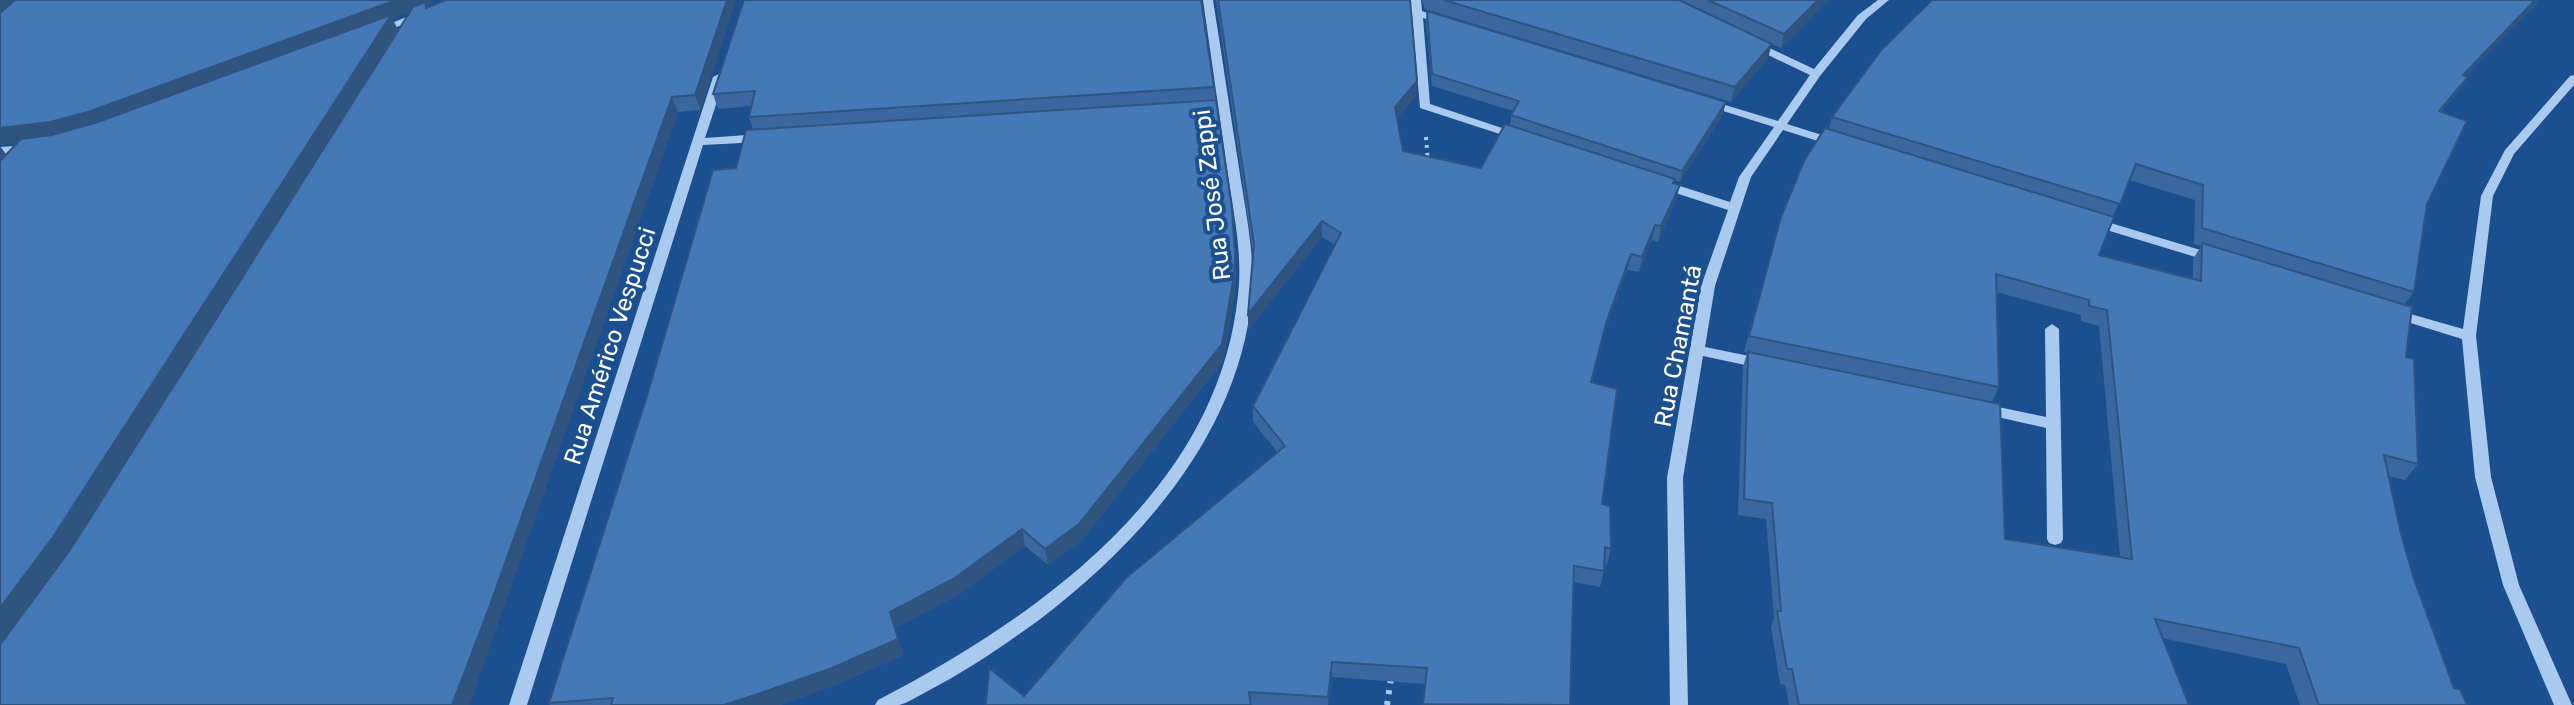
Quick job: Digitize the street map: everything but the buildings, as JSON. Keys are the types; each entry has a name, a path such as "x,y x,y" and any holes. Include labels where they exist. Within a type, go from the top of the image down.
{"street":[{"name":"Rua José Zappi","path":"884,705 936,681 1009,634 1086,574 1139,520 1185,459 1221,399 1239,349 1245,297 1245,249 1216,109 1208,0"},
{"name":"Rua Chamantá","path":"1679,705 1675,478 1708,286 1745,177 1816,74 1862,17 1884,0"},
{"path":"1461,26 1416,6 1424,106 1528,140"},
{"path":"370,34 437,9"},
{"path":"397,44 414,17"},
{"path":"1744,40 1816,74"},
{"name":"Rua Américo Vespucci","path":"518,705 726,57"},
{"path":"2563,705 2511,585 2483,477 2469,336 2487,196 2509,153 2574,78"},
{"path":"1688,97 1854,149"},
{"path":"698,142 778,137"},
{"path":"0,151 32,148 9,168"},
{"path":"1646,179 1735,208"},
{"path":"2079,217 2229,263"},
{"path":"2379,308 2469,336"},
{"path":"2052,329 2055,539"},
{"path":"1697,350 1778,367"},
{"path":"1976,408 2052,424"}],"path":[{"path":"1424,106 1429,178"},
{"path":"1387,705 1392,674"}]}
